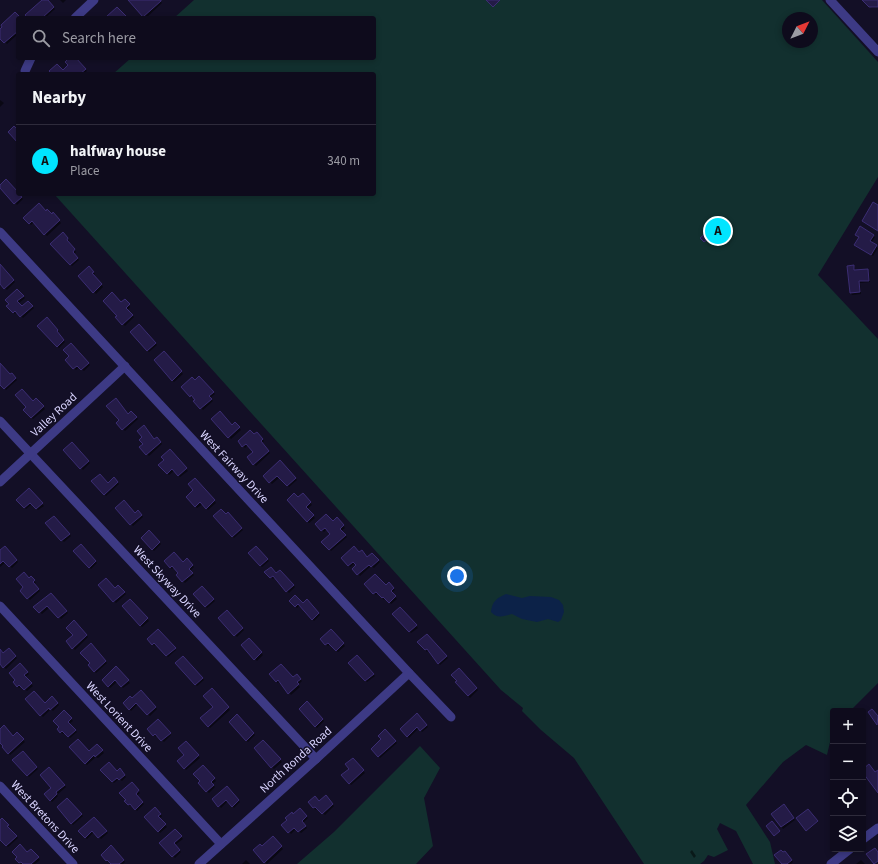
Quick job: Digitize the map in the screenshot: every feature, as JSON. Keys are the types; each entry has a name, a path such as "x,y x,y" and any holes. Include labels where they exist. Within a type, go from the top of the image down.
{"street":[{"path":"77,16 94,0"},
{"path":"830,0 878,52"},
{"path":"25,71 30,60"},
{"name":"West Fairway Drive","path":"0,232 409,674 451,717"},
{"name":"Valley Road","path":"0,482 124,366"},
{"name":"West Skyway Drive","path":"0,421 316,759"},
{"name":"West Lorient Drive","path":"0,606 221,844"},
{"name":"North Ronda Road","path":"199,864 409,674"},
{"name":"West Bretons Drive","path":"0,786 73,864"},
{"path":"866,837 878,828"},
{"path":"831,864 846,852"}],"green space":[{"path":"194,0 822,0 878,62 878,177 818,275 878,339 878,683 853,708 830,708 830,742 827,755 806,745 783,762 746,805 770,842 775,864 753,864 736,831 720,823 717,829 728,850 714,857 708,855 700,864 644,864 574,758 541,730 522,711 523,708 501,690 56,196 376,196 376,72 115,72 129,60 376,60 376,16 176,16"},
{"path":"420,746 440,768 424,798 433,846 416,864 297,864 334,832"}],"water":[{"path":"506,594 522,598 530,596 551,597 559,600 563,605 564,612 561,620 558,622 548,619 537,622 522,619 512,614 496,616 491,612 492,605"}],"building":[{"path":"42,0 48,0 54,7 44,16 25,15"},
{"path":"128,0 161,0 144,16 142,16"},
{"path":"486,0 500,0 493,7"},
{"path":"862,0 878,0 878,7 869,7"},
{"path":"117,7 126,16 107,16"},
{"path":"15,12 19,16 16,16 16,33 4,43 0,39 1,25"},
{"path":"67,60 78,60 86,69 82,72 49,71 57,64 63,70 68,65 65,62"},
{"path":"14,126 16,128 16,141 8,132"},
{"path":"6,179 16,190 16,196 22,197 14,204 0,188 0,185"},
{"path":"873,202 878,205 878,231 862,221"},
{"path":"39,203 46,211 47,209 52,214 53,212 60,220 44,235 32,221 29,224 23,218"},
{"path":"719,223 726,231 716,240 709,232"},
{"path":"860,226 874,235 870,241 877,245 871,255 854,245 859,237 855,235"},
{"path":"63,232 68,238 67,240 75,249 73,252 78,258 70,265 50,244"},
{"path":"707,232 711,237 704,242 700,238"},
{"path":"0,264 14,280 4,289 0,284"},
{"path":"854,265 854,270 868,269 869,281 859,281 860,292 850,293 847,266"},
{"path":"89,266 94,272 92,273 102,284 93,293 78,276"},
{"path":"17,289 24,296 17,301 22,306 28,301 33,306 20,317 15,311 13,313 6,306 9,304 5,300"},
{"path":"112,292 121,302 125,299 130,304 126,308 133,315 122,325 115,317 117,316 103,301"},
{"path":"47,317 64,340 57,347 37,326"},
{"path":"139,324 156,343 147,351 130,332"},
{"path":"71,343 89,363 81,370 77,366 73,369 65,360 69,356 63,350"},
{"path":"164,351 182,371 172,381 154,360"},
{"path":"0,363 16,378 4,389 0,385"},
{"path":"199,376 214,392 209,396 212,399 200,409 193,401 195,400 191,395 190,397 181,387 192,377 195,380"},
{"path":"22,389 33,401 36,398 44,406 31,418 23,410 26,407 15,395"},
{"path":"116,398 128,414 131,411 137,417 122,430 116,423 119,420 106,406"},
{"path":"220,411 232,425 235,422 240,427 228,438 211,419"},
{"path":"144,425 154,439 157,437 161,442 146,455 139,447 143,444 139,440 142,437 137,431"},
{"path":"250,430 254,434 257,432 263,439 261,441 269,451 253,465 247,457 253,452 246,444 242,447 238,441"},
{"path":"72,442 89,461 80,469 63,450"},
{"path":"170,449 187,468 178,476 172,469 167,474 158,465 164,460 161,457"},
{"path":"280,460 296,478 287,486 277,476 269,483 263,476"},
{"path":"100,474 108,483 114,477 118,482 104,495 91,481"},
{"path":"195,478 215,500 206,509 200,502 195,507 186,497 193,490 188,484"},
{"path":"29,488 43,503 36,509 30,503 24,508 16,500"},
{"path":"294,493 298,497 303,493 311,502 306,507 314,515 307,522 287,500"},
{"path":"124,500 135,513 138,510 142,515 130,525 115,508"},
{"path":"221,509 226,514 228,512 242,528 232,537 213,516"},
{"path":"326,514 333,521 337,517 344,525 340,529 346,535 329,550 321,542 330,534 325,528 321,531 315,524"},
{"path":"54,516 70,534 61,541 45,523"},
{"path":"149,530 160,542 152,550 141,538"},
{"path":"81,544 96,561 89,568 73,551"},
{"path":"5,546 17,560 9,567 3,561 0,564 0,550"},
{"path":"256,546 268,559 260,566 248,553"},
{"path":"354,546 359,552 362,550 367,557 372,553 379,560 371,567 369,565 357,575 352,569 356,565 353,562 348,566 341,558"},
{"path":"174,552 183,562 187,558 193,565 189,569 193,573 182,582 176,575 178,573 172,566 170,568 164,561"},
{"path":"271,567 276,573 280,570 294,585 286,592 273,576 270,578 264,572"},
{"path":"24,572 29,578 31,576 35,580 33,582 39,589 27,599 20,591 23,587 16,579"},
{"path":"375,574 386,585 389,582 394,588 391,591 396,596 389,603 376,592 373,594 364,584"},
{"path":"106,578 115,588 118,585 125,592 113,602 98,585"},
{"path":"202,586 214,599 205,607 193,594"},
{"path":"51,593 67,611 58,618 47,606 39,613 33,607"},
{"path":"295,595 303,603 307,599 319,613 312,620 298,604 295,607 289,601"},
{"path":"130,599 148,618 140,626 122,606"},
{"path":"400,607 417,625 409,632 392,614"},
{"path":"227,610 243,628 234,636 218,618"},
{"path":"74,620 87,635 72,649 66,641 73,635 66,628"},
{"path":"158,629 176,648 166,656 154,643 152,645 147,639"},
{"path":"331,629 344,643 336,651 328,643 325,645 320,639"},
{"path":"427,634 447,656 438,664 427,649 425,650 417,642"},
{"path":"249,638 262,652 254,660 241,645"},
{"path":"91,643 106,661 94,672 88,665 90,663 80,653"},
{"path":"9,648 16,656 3,668 0,664 0,649 3,653"},
{"path":"357,655 374,674 365,681 348,663"},
{"path":"183,656 203,678 195,685 175,663"},
{"path":"20,663 28,672 24,675 32,683 24,690 19,685 17,687 13,682 15,680 9,673"},
{"path":"281,664 293,677 297,674 301,679 297,682 299,684 288,694 278,680 276,682 269,674"},
{"path":"116,666 129,680 121,687 115,680 108,687 102,680"},
{"path":"459,668 477,688 468,696 455,682 457,681 451,675"},
{"path":"212,688 229,707 208,727 200,718 213,707 203,696"},
{"path":"141,690 156,707 147,715 136,703 129,710 123,703 130,696 132,698"},
{"path":"34,691 45,703 52,696 58,703 50,710 49,708 40,716 25,699"},
{"path":"307,701 323,719 315,727 299,709"},
{"path":"872,709 878,716 877,725 868,712"},
{"path":"64,710 72,718 68,722 76,730 68,737 62,731 60,733 57,729 59,727 53,721"},
{"path":"417,713 427,725 420,731 417,727 407,737 400,729"},
{"path":"237,714 254,733 246,741 229,722"},
{"path":"158,719 171,733 161,741 155,734 153,736 147,729"},
{"path":"4,725 13,736 17,732 24,739 8,754 0,743 0,729"},
{"path":"385,729 396,741 378,757 371,749 381,739 378,736"},
{"path":"78,739 89,751 97,744 103,750 95,757 94,755 85,764 69,747"},
{"path":"263,740 281,759 271,768 254,748"},
{"path":"186,741 199,755 184,769 177,761 184,755 178,748"},
{"path":"23,751 37,767 27,776 12,760"},
{"path":"353,758 364,770 349,784 341,775 349,769 345,764"},
{"path":"109,762 117,771 120,768 125,775 119,780 117,778 112,782 100,770"},
{"path":"869,764 875,772 878,770 878,793 866,777 866,766"},
{"path":"203,765 215,778 211,782 214,785 206,792 198,783 200,781 193,774"},
{"path":"49,767 65,785 56,792 57,794 50,801 44,794 51,788 40,775"},
{"path":"132,782 139,790 136,794 143,802 135,810 130,804 128,805 124,801 126,800 119,793"},
{"path":"227,786 239,800 232,807 226,800 218,807 212,799"},
{"path":"326,795 333,804 322,814 315,807 313,808 308,802 315,796 319,801"},
{"path":"67,798 82,814 71,824 57,807"},
{"path":"784,804 794,818 781,827 771,814"},
{"path":"155,807 161,814 158,816 166,824 158,832 144,817"},
{"path":"300,808 307,816 302,821 306,826 298,832 294,828 288,833 281,825 287,820 285,818"},
{"path":"808,809 818,821 806,831 796,818"},
{"path":"94,817 107,831 98,838 92,831 85,838 78,831"},
{"path":"2,818 9,825 7,826 17,836 6,846 0,840 0,820"},
{"path":"772,821 780,831 774,836 766,826"},
{"path":"175,829 182,836 174,843 180,850 172,857 159,843"},
{"path":"273,836 282,846 264,863 253,850 260,844 262,846"},
{"path":"20,844 27,852 31,849 39,857 31,864 19,863 15,859 17,857 12,852"},
{"path":"111,845 124,860 119,864 111,864 101,855"},
{"path":"875,848 878,852 878,861 874,864 866,854"},
{"path":"781,850 783,852 785,851 792,860 787,864 782,864 774,855"}],"place":[{"name":"halfway house","path":"718,231"}]}
